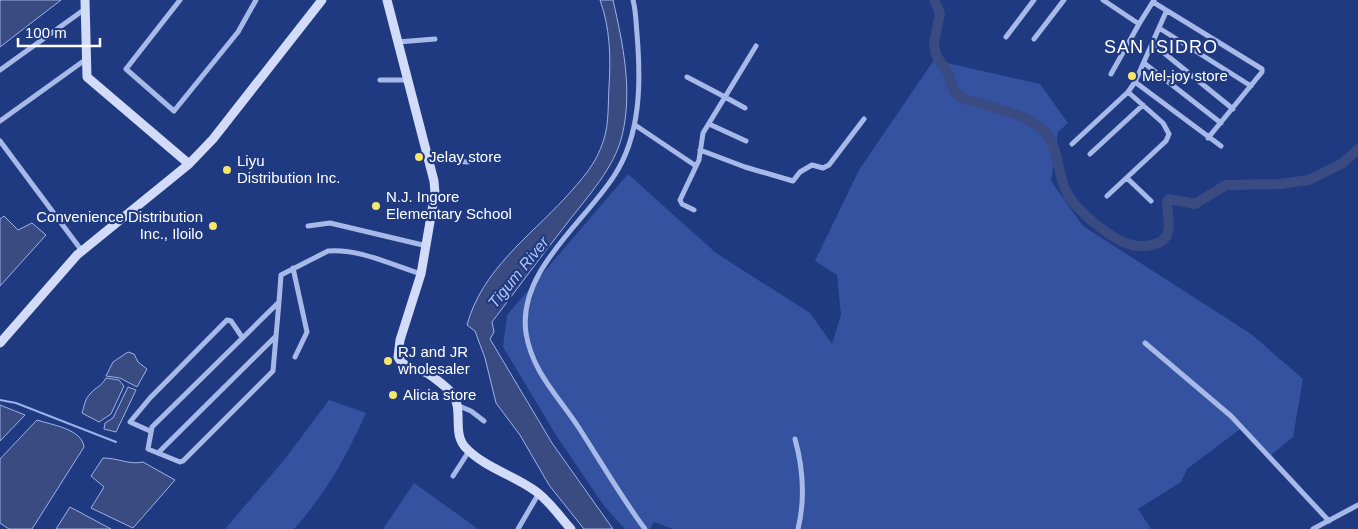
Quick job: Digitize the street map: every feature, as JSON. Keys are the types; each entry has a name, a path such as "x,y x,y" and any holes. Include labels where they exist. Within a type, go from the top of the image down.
{"street":[{"path":"180,0 126,69 174,111 238,32 256,0"},
{"path":"0,344 82,252 189,164 213,138 322,0"},
{"path":"387,0 429,160 435,193 421,274 400,340 398,357 404,366 428,373 449,390 459,406 461,439 469,451 538,493 571,529"},
{"path":"633,0 639,53 638,100 635,125 615,175 591,209 542,267 526,301 526,333 535,364 546,384 578,426 645,529"},
{"path":"1006,37 1034,0"},
{"path":"1034,39 1064,0"},
{"path":"1103,0 1139,24"},
{"path":"1111,74 1154,1 1166,12 1262,69 1262,72 1208,138"},
{"path":"86,4 85,60 87,77 189,164"},
{"path":"0,70 86,4"},
{"path":"1072,144 1128,92 1135,82 1166,12"},
{"path":"1159,28 1251,86"},
{"path":"398,42 435,39"},
{"path":"1153,44 1233,109"},
{"path":"694,210 682,204 680,200 696,166 703,133 756,46"},
{"path":"0,122 85,60"},
{"path":"1144,63 1221,123"},
{"path":"687,77 745,108"},
{"path":"380,80 408,80"},
{"path":"1135,82 1221,146"},
{"path":"1107,196 1166,141 1169,134 1163,124 1128,92"},
{"path":"1090,154 1143,105"},
{"path":"700,150 745,167 793,181 800,172 812,165 823,168 829,165 864,119"},
{"path":"709,124 746,141"},
{"path":"635,125 696,166"},
{"path":"0,141 82,252"},
{"path":"429,160 468,162"},
{"path":"1127,178 1151,201"},
{"path":"308,226 330,223 427,246"},
{"path":"279,302 152,427 148,449 180,462 183,461 273,371 279,302 281,275 328,251 336,250 363,256 421,274"},
{"path":"293,268 307,334 295,357"},
{"path":"150,431 130,422 150,398 227,320 231,321 242,337"},
{"path":"158,453 276,336"},
{"path":"1145,343 1231,416 1329,521"},
{"path":"459,406 471,411 484,421"},
{"path":"795,439 800,457 802,501 798,529"},
{"path":"453,476 469,451"},
{"path":"518,529 538,493"},
{"path":"1313,529 1358,505"}],"shaded area":[{"path":"934,60 1040,84 1068,123 1058,132 1051,181 1083,226 1251,334 1303,379 1293,437 1270,456 1243,427 1187,469 1181,482 1138,509 1151,529 673,529 654,522 650,529 625,529 604,506 556,435 503,347 507,315 628,174 716,253 810,313 832,344 841,315 837,275 815,261 859,170"},
{"path":"329,400 366,413 335,474 306,515 294,529 225,529 285,459"},
{"path":"414,483 478,529 383,529"}],"water":[{"path":"0,0 61,0 0,47"},
{"name":"Tigum River","path":"600,0 613,0 620,33 627,85 627,102 622,136 613,159 600,181 492,322 494,332 490,339 552,443 613,529 584,529 549,485 520,435 496,403 485,358 475,331 467,325 474,305 495,271 565,198 588,171 601,148 608,120 610,65 608,32"},
{"path":"4,216 18,230 32,223 46,235 0,286 0,219"},
{"path":"128,352 134,354 138,362 147,369 137,387 120,378 106,376 113,362"},
{"path":"106,378 119,380 124,386 111,414 99,422 82,413 87,397"},
{"path":"128,387 136,390 116,432 104,429 105,423 113,418"},
{"path":"0,405 25,415 0,441"},
{"path":"37,420 72,432 82,441 84,447 32,529 9,529 0,523 0,459"},
{"path":"103,458 133,463 143,462 175,480 133,528 91,508 104,487 91,476"},
{"path":"70,507 111,529 56,529"}],"waterway":[{"path":"934,0 940,13 934,43 936,55 948,73 954,91 963,98 1025,118 1041,128 1052,142 1063,183 1070,198 1085,215 1105,231 1135,246 1158,243 1167,235 1169,225 1167,202 1169,199 1195,204 1226,185 1280,184 1309,180 1343,163 1358,149"},
{"path":"0,400 16,403 116,442"}],"place":[{"name":"Mel-joy store","path":"1132,76"},
{"name":"Jelay store","path":"419,157"},
{"name":"Liyu Distribution Inc.","path":"227,170"},
{"name":"N.J. Ingore Elementary School","path":"376,206"},
{"name":"Convenience Distribution Inc., Iloilo","path":"213,226"},
{"name":"RJ and JR wholesaler","path":"388,361"},
{"name":"Alicia store","path":"393,395"}],"district":[{"name":"SAN ISIDRO","path":"1161,47"}]}
